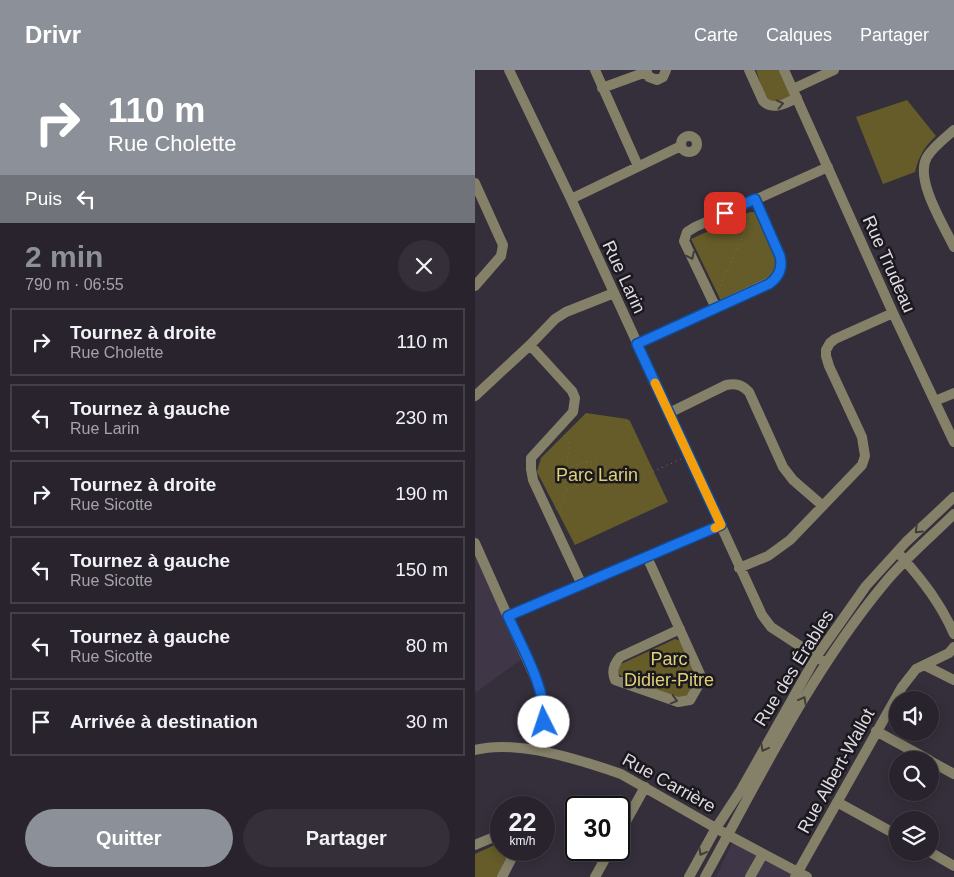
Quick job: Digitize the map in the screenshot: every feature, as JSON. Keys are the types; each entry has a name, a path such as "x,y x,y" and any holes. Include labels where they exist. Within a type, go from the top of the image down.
{"street":[{"name":"Rue Larin","path":"509,70 571,199 762,616 771,627 826,663"},
{"path":"595,70 638,166"},
{"path":"603,88 646,71 649,77 657,80 663,77 666,70"},
{"path":"749,70 763,100 767,104 777,106 834,70"},
{"name":"Rue Trudeau","path":"784,70 893,313 954,442"},
{"path":"954,130 927,157 923,167 923,180 954,247"},
{"path":"571,199 681,146"},
{"path":"714,303 684,241 686,235 695,227 756,203 828,167"},
{"path":"475,183 503,245 501,256 475,286"},
{"path":"637,344 714,303 769,284 779,275 780,256 756,203"},
{"path":"475,396 555,319 567,312 614,293"},
{"path":"739,568 768,556 790,540 862,465 865,456 862,436 829,366 826,350 835,339 893,313"},
{"path":"530,345 572,391 575,398 573,412 531,458 531,469 533,480 582,585"},
{"path":"669,412 727,385 743,386 749,392 783,467 793,480 823,506"},
{"path":"935,401 954,393"},
{"name":"Rue des Érables","path":"689,877 716,828 741,790 816,657 866,586 897,552 954,497"},
{"name":"Rue des Érables","path":"705,877 807,692 826,663 859,615 886,582 954,514"},
{"path":"508,616 721,525"},
{"path":"475,543 540,689 545,710 542,751"},
{"path":"897,552 939,602 954,634"},
{"path":"647,557 680,628 700,674 698,686 690,700 678,702 615,680 613,668 621,657 680,628"},
{"name":"Rue Albert-Wallot","path":"800,875 837,802 902,687 916,669 949,653 954,647"},
{"path":"924,664 954,680"},
{"path":"876,731 913,751"},
{"name":"Rue Carrière","path":"475,750 501,747 542,751 603,767 645,787 800,875"},
{"path":"939,766 954,774"},
{"path":"630,814 645,787"},
{"path":"837,802 889,831"},
{"path":"475,845 490,839"},
{"path":"752,876 763,854"},
{"path":"939,857 954,866"},
{"path":"502,877 510,861"},
{"path":"595,877 604,861"}],"path":[{"path":"714,303 754,212 756,203"},
{"path":"561,506 564,504 564,493 568,482 569,441"},
{"path":"567,468 583,462 595,461 613,473 644,476 689,456"},
{"path":"564,493 568,489 613,473"}],"shaded area":[{"path":"475,550 523,658 475,693"},
{"path":"733,841 795,873 793,877 716,877"}],"green space":[{"path":"756,70 780,70 792,96 776,101 766,100"},
{"path":"907,100 936,136 923,152 915,172 883,184 856,117"},
{"path":"750,212 754,212 757,215 778,260 777,269 772,277 721,301 691,239"},
{"name":"Parc Larin","path":"586,413 630,421 668,502 575,545 537,472 541,458"},
{"name":"Parc Didier-Pitre","path":"675,639 681,641 694,668 695,680 689,696 681,697 668,694 618,674 619,665"},
{"path":"490,847 490,861 505,861 497,877 475,877 475,854"}],"slow traffic":[{"path":"655,383 721,525 715,528"}],"route":[{"path":"544,722 545,710 540,689 508,616 721,525 637,344 769,284 779,275 781,268 780,256 755,199 725,213"}]}
